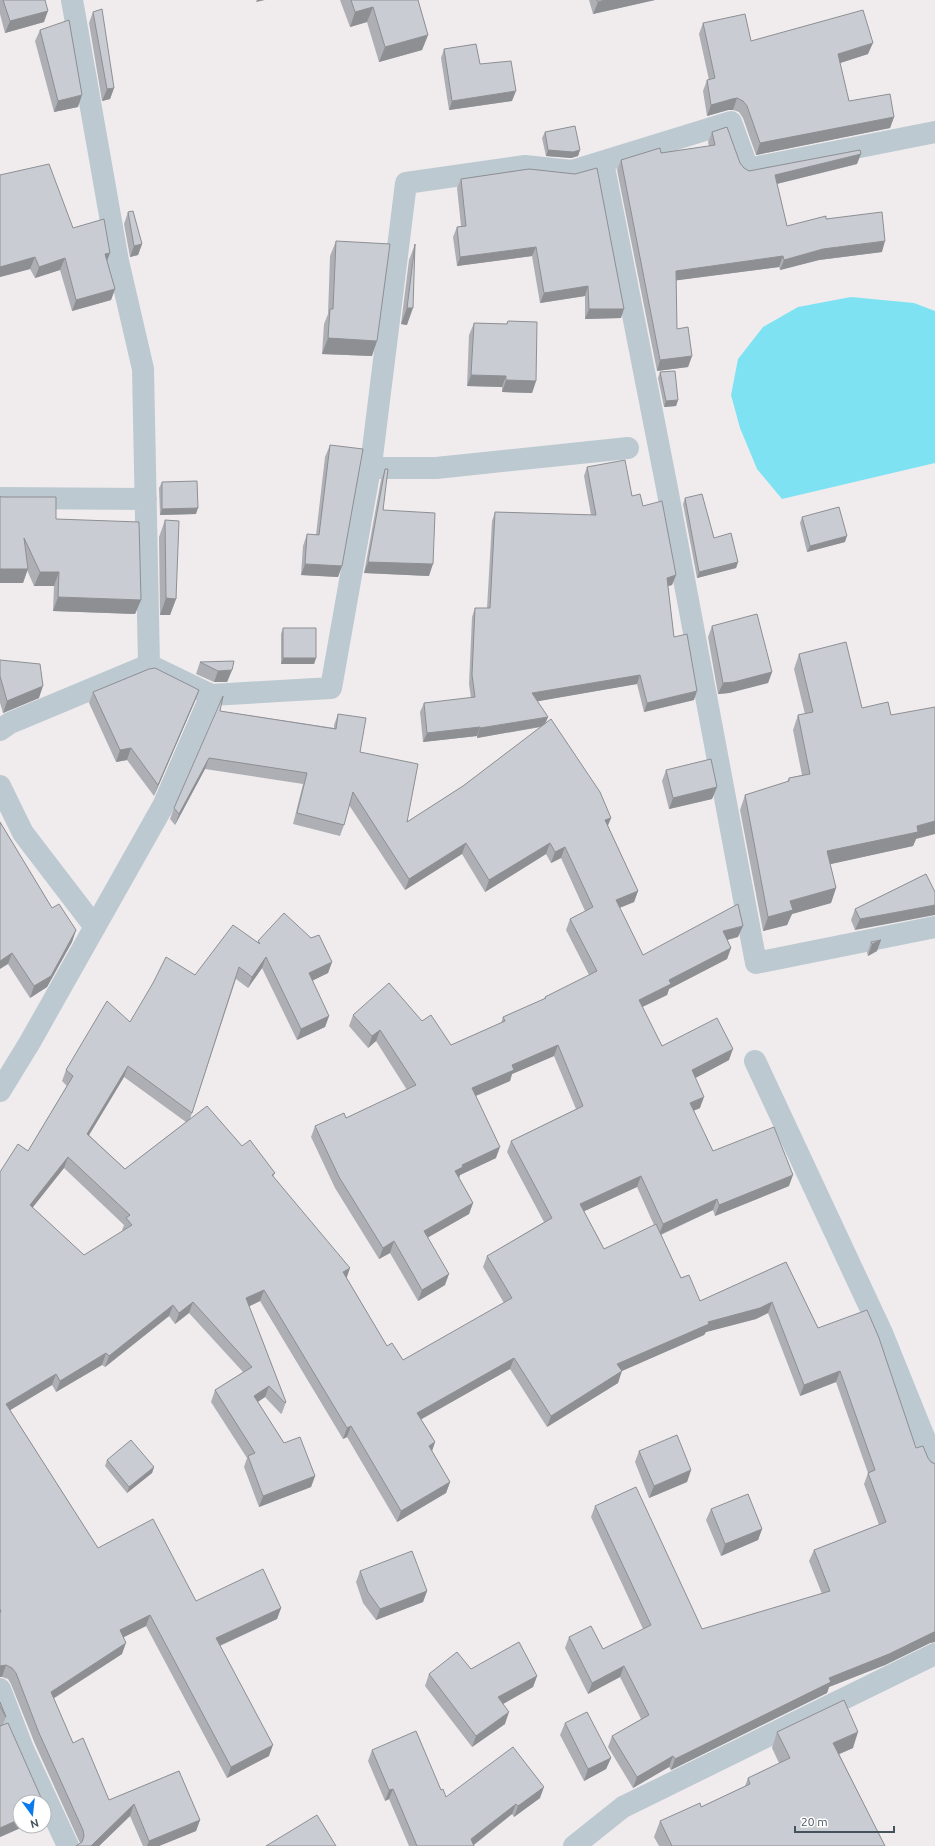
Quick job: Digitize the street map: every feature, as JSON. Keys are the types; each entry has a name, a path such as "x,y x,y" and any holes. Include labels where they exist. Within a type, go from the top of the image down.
{"street":[{"path":"72,0 118,261 143,369 149,665"},
{"path":"0,730 10,724 149,665 210,695 331,688 370,468 406,183 525,166 572,171 731,122 748,169 935,132"},
{"path":"603,162 666,483 756,963 935,926"},
{"path":"370,468 436,468 628,448"},
{"path":"0,498 146,499"},
{"path":"1,1087 30,1042 163,806 210,695"},
{"path":"0,786 23,833 95,927"},
{"path":"755,1061 882,1333 935,1464"},
{"path":"574,1846 623,1807 935,1654"},
{"path":"0,1689 23,1749 68,1846"}],"water":[{"path":"851,297 914,303 935,311 935,463 782,499 757,469 740,428 731,395 738,359 763,327 798,307"}],"building":[{"path":"3,0 45,0 48,11 10,21"},
{"path":"351,0 418,0 428,35 385,47 373,7 355,12"},
{"path":"102,9 114,88 107,89 93,12"},
{"path":"863,10 873,43 838,54 849,101 890,94 894,117 760,143 747,106 743,101 737,98 711,105 707,80 715,78 703,23 745,14 751,41"},
{"path":"69,20 82,95 58,101 40,30"},
{"path":"476,44 480,64 511,61 516,91 452,101 444,49"},
{"path":"575,126 580,150 573,152 548,150 545,132"},
{"path":"727,127 740,163 749,171 860,150 861,154 775,175 787,226 826,216 826,219 882,212 885,241 823,249 784,260 783,256 676,271 677,329 688,327 692,356 660,360 621,160 660,148 661,153 715,145 712,132"},
{"path":"49,164 73,228 104,219 110,253 105,254 115,289 76,300 65,258 39,267 35,257 0,267 0,175"},
{"path":"597,168 624,309 589,309 588,286 544,293 536,247 460,257 457,227 466,226 461,179 529,169 575,174"},
{"path":"133,211 142,244 134,246 128,212"},
{"path":"336,241 390,244 377,341 328,338 330,309 333,309"},
{"path":"415,244 413,308 407,308"},
{"path":"508,321 537,322 536,381 506,380 506,376 471,375 474,323 507,324"},
{"path":"675,371 678,400 666,401 660,372"},
{"path":"330,445 363,449 342,566 305,564 307,534 319,535"},
{"path":"625,460 632,496 640,494 643,506 662,501 676,575 667,578 674,637 687,634 697,691 647,703 640,675 532,693 548,717 480,728 427,733 424,703 475,697 472,675 475,608 490,608 495,512 596,515 587,467"},
{"path":"385,469 388,469 383,510 435,513 433,564 368,562"},
{"path":"197,481 198,508 162,509 162,482"},
{"path":"702,494 714,538 731,533 738,562 699,572 685,498"},
{"path":"0,496 56,497 56,519 139,522 141,600 58,597 59,572 40,572 24,538 28,569 0,569"},
{"path":"839,507 847,536 810,546 802,517"},
{"path":"165,520 179,521 176,599 166,598"},
{"path":"757,614 772,672 734,682 723,683 712,626"},
{"path":"283,628 316,628 316,658 283,658"},
{"path":"846,642 862,708 888,702 891,715 935,707 935,821 917,826 918,832 827,851 836,888 790,901 793,910 768,917 745,795 789,781 789,778 810,774 798,715 813,712 799,654"},
{"path":"0,660 40,664 43,686 7,701 0,676"},
{"path":"234,661 232,670 218,671 200,662"},
{"path":"155,668 199,690 158,785 131,748 120,750 93,692 149,669"},
{"path":"223,696 220,711 336,729 338,714 366,718 360,752 418,764 407,822 463,786 551,719 600,792 611,818 605,820 638,891 616,900 643,955 738,904 743,926 723,931 731,948 669,980 671,984 639,1000 662,1046 717,1018 733,1049 692,1070 704,1097 690,1103 713,1151 774,1127 793,1175 719,1205 717,1199 663,1224 641,1176 580,1204 604,1249 656,1224 681,1278 689,1275 700,1301 786,1262 818,1328 867,1310 879,1338 916,1448 923,1446 928,1458 935,1464 935,1632 889,1654 829,1678 831,1682 675,1759 673,1756 637,1777 612,1736 649,1715 624,1666 592,1683 569,1637 591,1626 603,1649 651,1625 595,1506 636,1487 702,1629 830,1591 814,1550 886,1522 868,1473 875,1470 840,1371 804,1385 772,1302 760,1308 708,1322 709,1324 617,1364 622,1371 551,1416 514,1358 417,1413 435,1442 429,1446 450,1482 401,1511 351,1426 347,1428 264,1290 246,1298 286,1402 285,1403 269,1386 254,1396 284,1443 300,1437 315,1476 263,1496 248,1456 255,1453 215,1390 252,1367 193,1302 179,1313 173,1305 109,1356 106,1353 60,1381 56,1374 6,1404 98,1548 153,1519 196,1601 263,1569 281,1608 216,1638 273,1745 231,1767 150,1615 120,1630 126,1643 51,1692 73,1743 83,1738 109,1800 179,1771 200,1820 149,1841 134,1804 91,1846 76,1846 82,1842 84,1836 83,1830 39,1733 16,1673 12,1668 6,1665 0,1666 0,1172 18,1144 28,1151 73,1076 66,1070 107,1001 130,1022 153,983 166,957 195,975 233,925 260,944 258,941 284,913 311,938 319,935 332,962 309,973 329,1016 301,1029 266,957 252,977 239,967 192,1113 128,1066 87,1134 125,1169 207,1106 242,1146 250,1140 275,1173 272,1175 350,1268 343,1272 387,1346 392,1343 403,1360 512,1298 487,1256 552,1218 511,1141 583,1106 558,1045 512,1065 514,1070 472,1088 500,1147 462,1165 463,1167 455,1171 473,1203 424,1231 449,1274 422,1290 394,1241 383,1248 339,1177 315,1126 344,1113 346,1118 416,1085 380,1030 372,1036 353,1015 389,983 422,1021 431,1015 451,1045 505,1021 503,1017 546,998 545,997 597,971 570,919 593,907 565,847 555,852 550,843 489,880 466,843 409,879 353,792 344,825 297,813 307,773 209,758 179,814 174,808","holes":["68,1157 130,1215 126,1218 132,1225 84,1255 30,1205"]},
{"path":"711,759 717,787 673,798 666,770"},
{"path":"0,822 52,908 59,904 76,930 51,976 34,986 12,953 0,961"},
{"path":"926,874 935,892 935,905 860,919 855,909"},
{"path":"881,940 872,944 871,942"},
{"path":"677,1435 691,1470 654,1486 639,1451"},
{"path":"131,1440 154,1467 129,1487 107,1460"},
{"path":"748,1494 762,1529 725,1544 711,1509"},
{"path":"412,1551 427,1591 380,1609 368,1592 360,1571"},
{"path":"519,1642 537,1676 498,1697 509,1712 476,1736 429,1674 457,1652 471,1669"},
{"path":"844,1700 858,1732 833,1743 885,1846 672,1846 660,1821 700,1803 701,1807 750,1784 748,1778 790,1758 777,1732"},
{"path":"0,1702 6,1717 0,1706"},
{"path":"587,1712 611,1758 588,1769 565,1723"},
{"path":"8,1723 39,1794 12,1794 12,1823 0,1828 0,1726"},
{"path":"416,1731 441,1790 443,1789 446,1797 513,1747 544,1787 518,1806 516,1804 471,1839 474,1846 417,1846 393,1789 389,1790 372,1750"},
{"path":"317,1815 336,1846 266,1846"}]}
